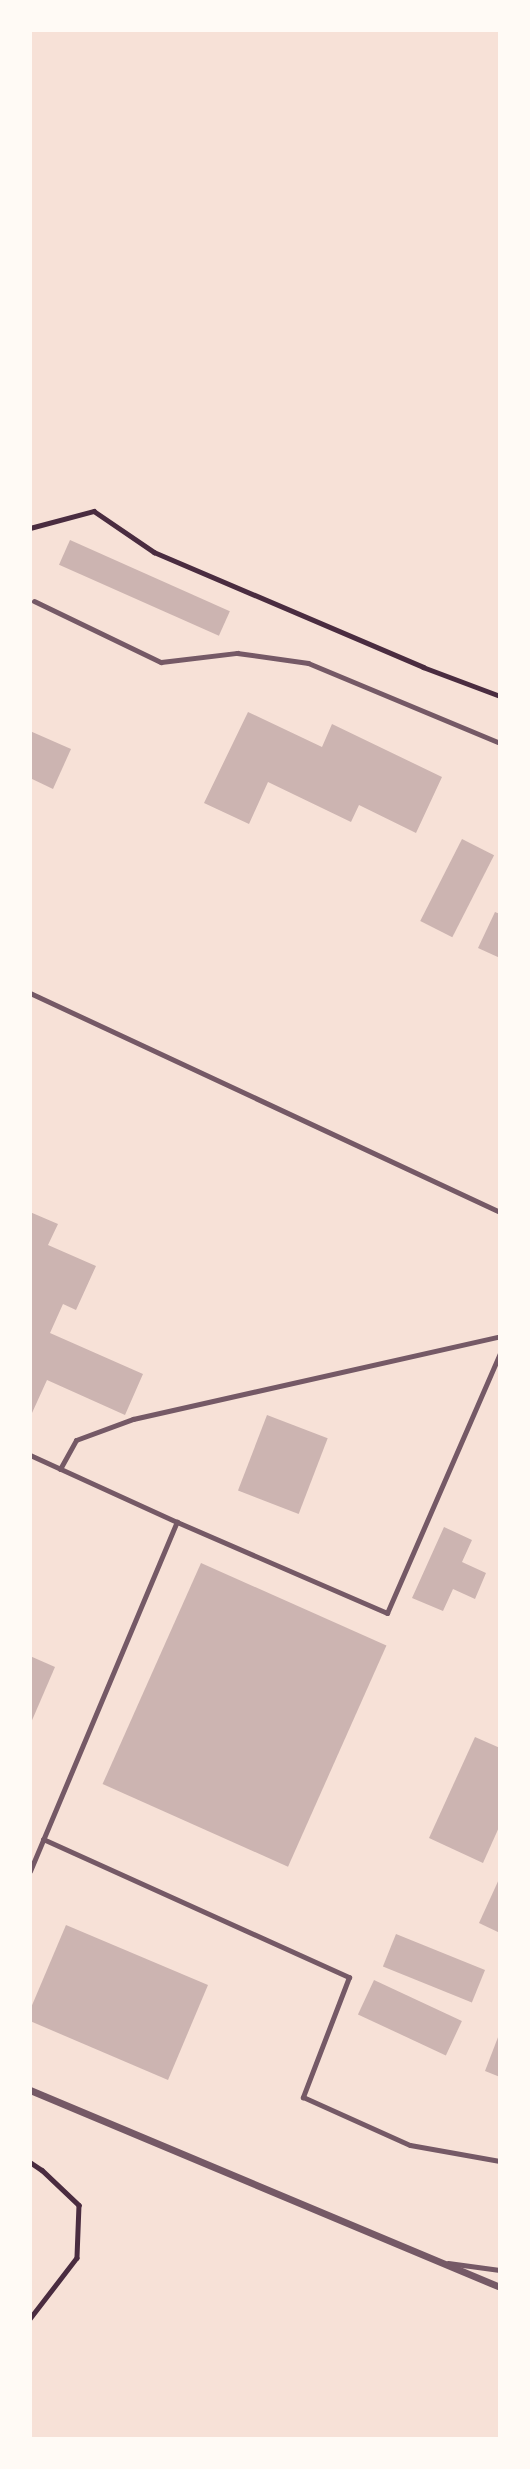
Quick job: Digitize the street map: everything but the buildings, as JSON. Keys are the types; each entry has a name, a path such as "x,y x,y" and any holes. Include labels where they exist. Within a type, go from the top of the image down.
{"street":[{"path":"30,2090 500,2287"}],"lane":[{"path":"34,601 161,662 237,653 308,663 500,743"},
{"path":"30,993 500,1212"},
{"path":"60,1469 76,1440 133,1419 500,1336"},
{"path":"30,1455 387,1613 500,1353"},
{"path":"30,1871 177,1522"},
{"path":"43,1839 348,1977 303,2097 410,2144 500,2161"},
{"path":"438,2262 500,2270"}],"path":[{"path":"30,528 94,511 153,552 423,667 500,696"},
{"path":"30,2162 43,2169 79,2206 76,2258 30,2319"}]}
